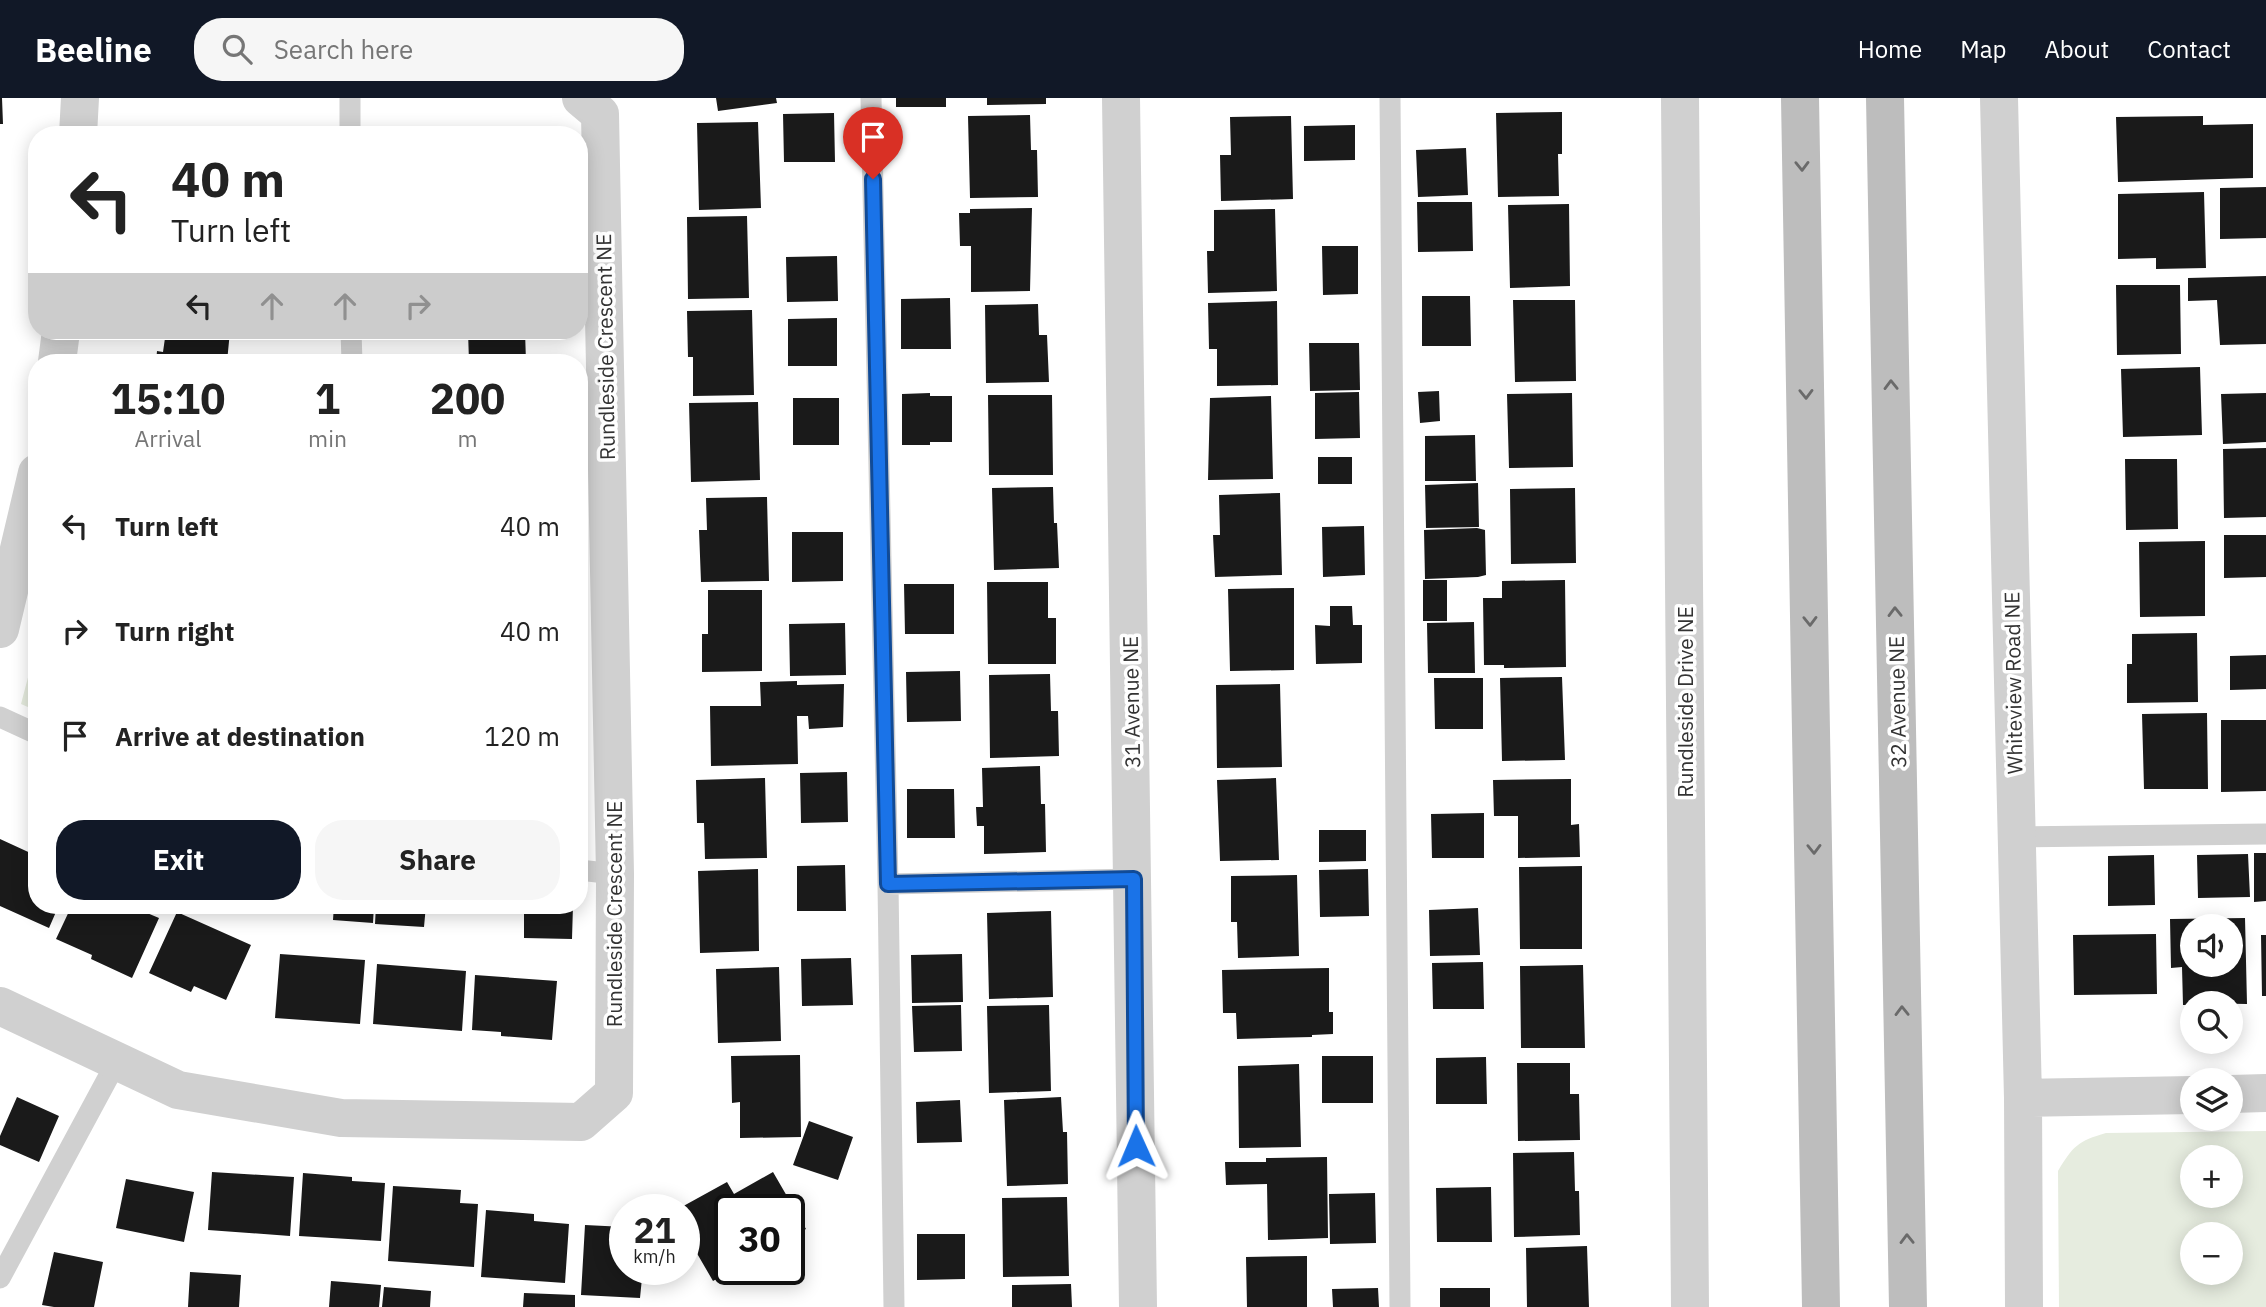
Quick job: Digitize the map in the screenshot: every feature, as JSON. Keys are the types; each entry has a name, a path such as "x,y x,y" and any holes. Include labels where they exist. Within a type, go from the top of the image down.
{"main road":[{"path":"1800,98 1821,1307"},
{"name":"32 Avenue NE","path":"1885,98 1908,1307"}],"street":[{"path":"78,126 80,98"},
{"name":"Rundleside Crescent NE","path":"0,1006 178,1090 341,1118 581,1122 614,1093 597,872 600,114 581,98"},
{"name":"31 Avenue NE","path":"1121,98 1138,1307"},
{"name":"Rundleside Drive NE","path":"1680,98 1690,1307"},
{"name":"Whiteview Road NE","path":"1999,98 2023,1098 2024,1307"},
{"path":"0,629 6,577 28,503"},
{"path":"2243,1094 2266,1093"},
{"path":"2023,1098 2180,1095"}],"lane":[{"path":"350,98 350,126"},
{"path":"871,98 894,1307"},
{"path":"1390,98 1400,1307"},
{"path":"0,716 28,730"},
{"path":"2017,837 2266,834"},
{"path":"888,884 1134,879"},
{"path":"0,1278 117,1061"}],"shaded area":[{"path":"28,677 28,707 21,704"},
{"path":"2266,1131 2266,1307 2059,1307 2058,1171 2077,1146 2106,1133"}],"building":[{"path":"2,98 3,124 0,124"},
{"path":"716,98 776,98 777,103 718,111"},
{"path":"896,98 946,98 946,107 896,107"},
{"path":"987,98 1046,98 1046,104 987,105"},
{"path":"1562,112 1562,154 1558,154 1559,196 1498,197 1496,113"},
{"path":"834,113 835,162 784,162 783,114"},
{"path":"1030,115 1031,150 1037,150 1038,197 970,198 968,116"},
{"path":"1291,116 1293,199 1221,201 1220,155 1231,155 1230,117"},
{"path":"2203,116 2203,125 2253,124 2253,178 2118,182 2116,117"},
{"path":"758,122 761,208 699,210 697,123"},
{"path":"1355,125 1355,160 1304,161 1304,126"},
{"path":"1466,148 1468,195 1418,197 1416,150"},
{"path":"2266,187 2266,238 2220,239 2220,188"},
{"path":"2204,192 2206,268 2156,269 2156,258 2118,259 2118,194"},
{"path":"1417,202 1472,202 1473,251 1418,252"},
{"path":"1569,204 1570,286 1510,288 1508,205"},
{"path":"1032,208 1030,291 971,292 971,246 960,246 959,213 970,213 970,209"},
{"path":"1275,209 1277,291 1208,293 1207,251 1214,251 1214,210"},
{"path":"747,216 749,298 688,299 687,217"},
{"path":"1322,246 1358,246 1358,294 1323,295"},
{"path":"837,256 838,301 787,302 786,257"},
{"path":"2266,276 2266,344 2220,345 2217,300 2188,301 2188,278"},
{"path":"2116,285 2180,285 2181,354 2117,355"},
{"path":"1422,296 1470,296 1471,346 1422,346"},
{"path":"950,298 951,349 901,349 901,299"},
{"path":"1513,300 1575,300 1576,381 1515,382"},
{"path":"1277,301 1278,385 1217,386 1217,349 1209,349 1208,303"},
{"path":"1038,304 1039,335 1047,335 1049,382 986,383 985,305"},
{"path":"752,310 754,395 693,396 693,357 688,357 687,311"},
{"path":"837,318 837,366 788,366 788,319"},
{"path":"165,340 229,340 228,354 157,354 157,351 163,352"},
{"path":"468,340 525,340 526,354 469,354"},
{"path":"1309,343 1359,343 1360,390 1310,391"},
{"path":"2200,367 2202,435 2123,437 2121,369"},
{"path":"1439,391 1440,421 1420,423 1418,392"},
{"path":"1359,392 1360,438 1315,439 1315,393"},
{"path":"930,393 930,396 952,396 952,442 902,445 902,394"},
{"path":"1572,393 1573,467 1509,468 1507,394"},
{"path":"2266,393 2266,442 2223,444 2221,394"},
{"path":"988,395 1052,395 1053,475 989,475"},
{"path":"1271,396 1273,479 1208,480 1210,398"},
{"path":"793,398 839,398 839,445 793,445"},
{"path":"758,402 760,480 691,482 689,403"},
{"path":"1475,435 1476,481 1425,481 1425,436"},
{"path":"2266,448 2266,517 2224,518 2223,449"},
{"path":"1318,457 1352,457 1352,484 1318,484"},
{"path":"2125,459 2177,459 2178,529 2126,530"},
{"path":"1478,483 1479,527 1426,528 1425,485"},
{"path":"1053,487 1059,568 994,570 992,488"},
{"path":"1575,488 1576,563 1511,564 1510,489"},
{"path":"1280,493 1282,575 1215,577 1213,535 1220,535 1219,495"},
{"path":"767,497 769,581 701,582 699,530 707,530 706,498"},
{"path":"1364,526 1365,575 1323,577 1322,527"},
{"path":"1424,530 1485,530 1486,575 1425,579"},
{"path":"792,532 843,532 843,581 792,582"},
{"path":"2224,535 2266,535 2266,577 2224,578"},
{"path":"2205,541 2205,616 2140,617 2139,542"},
{"path":"1423,580 1447,580 1447,621 1423,621"},
{"path":"1565,580 1566,667 1504,668 1504,665 1484,665 1483,598 1502,598 1502,581"},
{"path":"987,582 1048,582 1048,618 1056,618 1056,664 988,664"},
{"path":"904,584 954,584 954,634 905,634"},
{"path":"1294,588 1294,670 1230,671 1228,589"},
{"path":"708,590 762,590 762,671 702,672 702,634 708,634"},
{"path":"1330,606 1352,606 1353,625 1362,625 1362,663 1316,664 1315,625 1330,626"},
{"path":"1474,622 1475,673 1428,673 1427,623"},
{"path":"845,623 846,675 790,676 789,624"},
{"path":"2197,633 2198,702 2127,703 2127,664 2132,664 2132,634"},
{"path":"2266,655 2266,689 2230,690 2230,656"},
{"path":"960,671 961,721 907,722 906,672"},
{"path":"1050,674 1051,711 1058,711 1059,756 990,758 989,675"},
{"path":"1562,677 1565,760 1502,761 1500,678"},
{"path":"1434,678 1483,678 1483,729 1435,729"},
{"path":"797,681 797,685 844,684 843,727 809,729 808,716 797,716 798,764 711,766 710,706 761,706 760,682"},
{"path":"1280,684 1282,767 1217,768 1216,685"},
{"path":"2207,713 2208,789 2144,789 2142,714"},
{"path":"2221,720 2266,720 2266,791 2221,792"},
{"path":"1040,766 1041,804 1045,804 1046,852 984,854 984,826 977,826 976,807 983,807 982,768"},
{"path":"847,772 848,822 801,823 800,773"},
{"path":"765,778 767,858 705,859 704,823 697,823 696,780"},
{"path":"1276,778 1279,860 1220,861 1217,780"},
{"path":"1571,779 1571,825 1579,824 1580,857 1518,858 1518,816 1494,816 1493,780"},
{"path":"907,789 954,789 955,838 907,838"},
{"path":"1484,813 1484,858 1432,858 1431,814"},
{"path":"1319,830 1366,830 1366,861 1319,862"},
{"path":"0,839 28,852 28,914 55,914 49,928 0,906"},
{"path":"2254,853 2266,853 2266,901 2254,902"},
{"path":"2248,854 2250,897 2198,898 2197,855"},
{"path":"2154,855 2155,905 2108,906 2108,856"},
{"path":"845,865 846,911 797,911 797,866"},
{"path":"1582,866 1582,949 1520,949 1519,867"},
{"path":"758,869 759,951 700,953 698,871"},
{"path":"1368,869 1369,916 1320,917 1319,870"},
{"path":"1297,875 1299,956 1238,958 1237,922 1231,922 1231,876"},
{"path":"1478,908 1480,955 1430,956 1429,910"},
{"path":"1051,911 1053,997 989,999 987,913"},
{"path":"68,914 149,914 159,918 132,978 91,959 92,955 56,939"},
{"path":"176,914 251,945 226,1000 194,986 191,992 149,973"},
{"path":"333,914 374,914 373,923 333,920"},
{"path":"376,914 425,914 424,927 375,924"},
{"path":"524,914 573,914 572,939 524,938"},
{"path":"2245,918 2247,1004 2243,1004 2243,991 2183,991 2182,977 2243,977"},
{"path":"2170,919 2180,919 2180,967 2171,968"},
{"path":"2156,934 2157,994 2074,995 2073,935"},
{"path":"2261,935 2266,935 2266,996 2262,996"},
{"path":"280,954 365,960 360,1024 275,1018"},
{"path":"962,954 963,1002 912,1003 911,955"},
{"path":"851,958 853,1005 802,1006 801,959"},
{"path":"1483,962 1484,1009 1433,1009 1432,963"},
{"path":"377,964 466,971 462,1031 373,1024"},
{"path":"1583,965 1585,1048 1521,1048 1520,966"},
{"path":"779,967 781,1041 718,1043 716,969"},
{"path":"1329,968 1329,1012 1333,1012 1333,1034 1237,1039 1236,1013 1223,1013 1222,970"},
{"path":"475,975 557,981 552,1040 501,1036 501,1032 472,1030"},
{"path":"961,1005 962,1051 914,1052 912,1006"},
{"path":"1049,1005 1051,1091 989,1093 987,1006"},
{"path":"800,1055 801,1137 740,1138 740,1102 732,1103 731,1056"},
{"path":"1322,1056 1373,1056 1373,1103 1322,1103"},
{"path":"1486,1057 1487,1104 1436,1104 1436,1058"},
{"path":"1517,1063 1570,1063 1570,1094 1579,1094 1580,1140 1518,1141"},
{"path":"1299,1064 1301,1147 1239,1148 1238,1066"},
{"path":"17,1097 59,1116 39,1162 0,1145 0,1136"},
{"path":"1061,1097 1063,1132 1067,1132 1068,1184 1007,1186 1004,1100"},
{"path":"960,1100 962,1142 917,1143 916,1102"},
{"path":"809,1121 853,1137 838,1180 793,1165"},
{"path":"1574,1152 1575,1191 1579,1191 1580,1235 1514,1237 1513,1153"},
{"path":"1327,1157 1328,1238 1268,1240 1267,1184 1226,1185 1225,1162"},
{"path":"212,1172 294,1177 290,1236 208,1230"},
{"path":"773,1172 786,1194 734,1194"},
{"path":"303,1173 385,1183 381,1241 299,1236"},
{"path":"126,1179 194,1192 184,1242 116,1228"},
{"path":"727,1182 734,1194 714,1194 713,1281 700,1259 700,1197"},
{"path":"393,1186 461,1190 460,1203 478,1204 474,1267 388,1261"},
{"path":"1491,1187 1492,1242 1437,1242 1436,1188"},
{"path":"1375,1193 1376,1243 1330,1244 1329,1194"},
{"path":"1067,1197 1069,1276 1003,1277 1002,1198"},
{"path":"486,1210 534,1214 534,1221 569,1224 565,1283 481,1277"},
{"path":"585,1225 609,1226 609,1285 641,1285 640,1298 581,1295"},
{"path":"917,1234 965,1234 965,1279 917,1280"},
{"path":"1587,1246 1589,1307 1527,1307 1526,1248"},
{"path":"54,1252 103,1262 94,1307 42,1305"},
{"path":"1307,1256 1307,1307 1247,1307 1246,1257"},
{"path":"190,1272 241,1275 239,1307 188,1307"},
{"path":"331,1281 381,1285 379,1307 329,1307"},
{"path":"1071,1284 1072,1307 1012,1307 1012,1285"},
{"path":"384,1287 431,1291 430,1307 382,1307"},
{"path":"1378,1288 1379,1307 1333,1307 1332,1289"},
{"path":"1440,1288 1490,1288 1490,1307 1440,1307"},
{"path":"524,1293 575,1295 575,1307 523,1307"}],"route":[{"path":"873,179 888,884 1134,879 1136,1146"}]}
